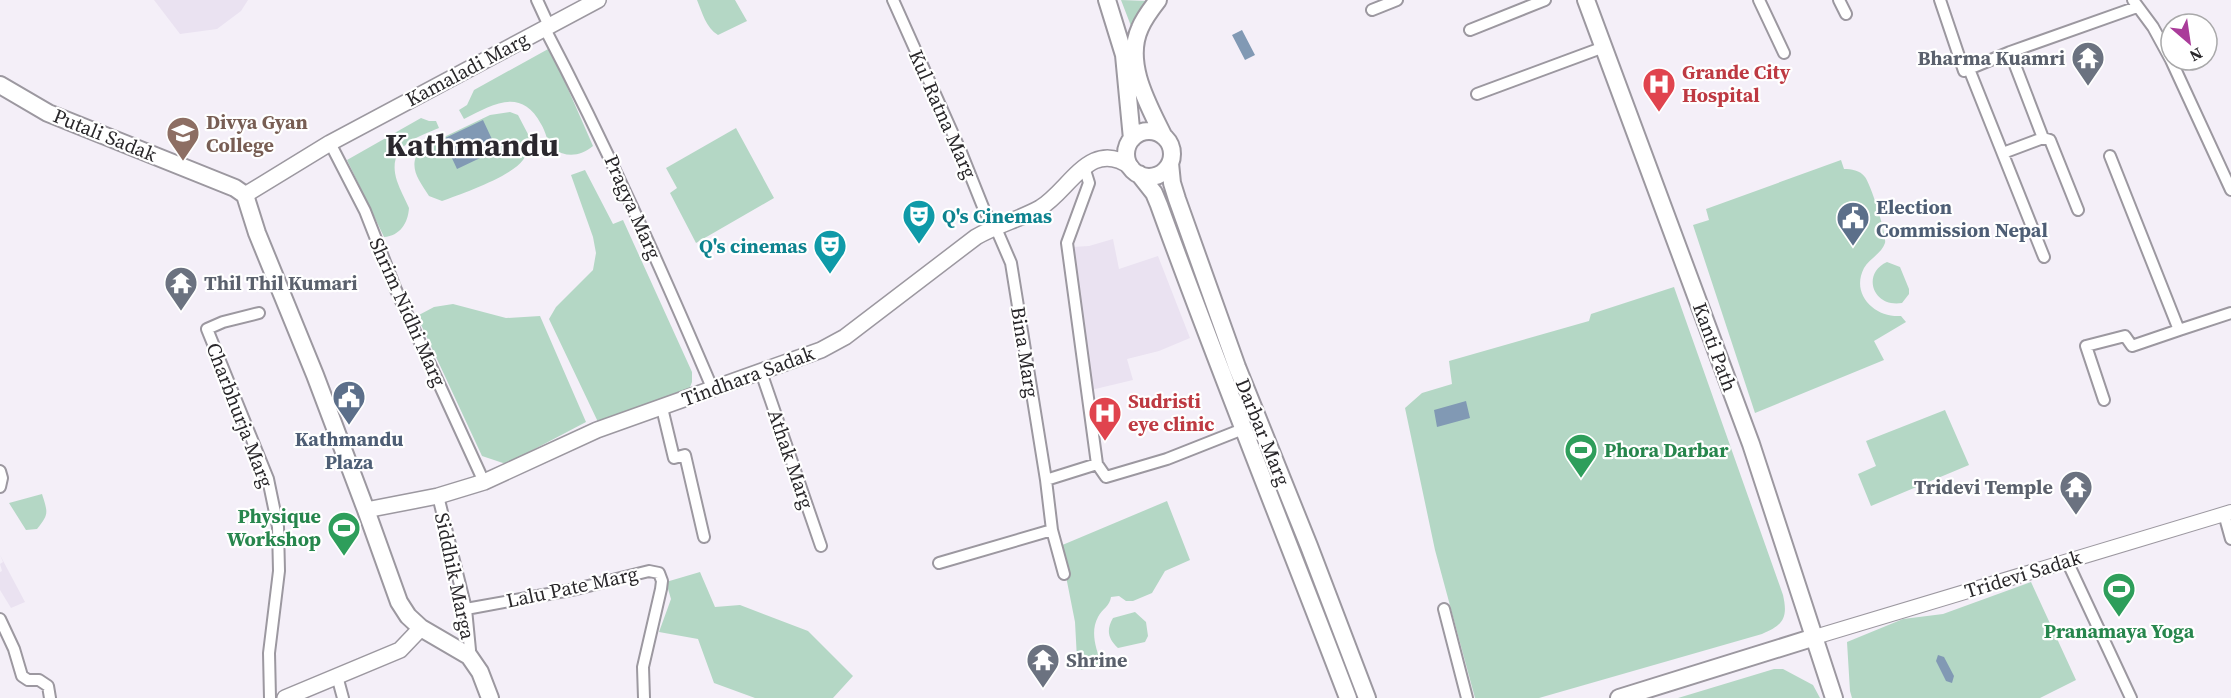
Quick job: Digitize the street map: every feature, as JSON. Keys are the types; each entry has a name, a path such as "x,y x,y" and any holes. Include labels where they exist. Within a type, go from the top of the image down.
{"main road":[{"name":"Kamaladi Marg","path":"245,195 330,143 598,0"},
{"path":"1107,0 1124,55 1132,139"},
{"path":"1086,165 1106,157 1117,159 1146,176 1161,174 1170,163 1172,151 1140,85 1135,56 1139,29 1158,0"},
{"name":"Kanti Path","path":"1586,0 1751,444 1834,698"},
{"name":"Putali Sadak","path":"0,85 48,113 235,188 245,195"},
{"path":"0,94 89,138 219,189 245,195 257,232 315,375 399,602 408,616 422,628 469,656 480,672 490,698"},
{"path":"1135,171 1126,156 1126,150 1132,139 1137,134 1150,130 1163,135"},
{"name":"Darbar Marg","path":"1170,163 1172,183 1177,199 1236,367 1309,546 1366,698"},
{"name":"Tindhara Sadak","path":"366,510 438,496 484,482 597,430 821,350 839,340 976,237 1044,204 1086,165"},
{"name":"Darbar Marg","path":"1135,171 1154,193 1159,205 1348,698"},
{"path":"285,698 400,650 422,628"},
{"path":"1619,698 1815,637"}],"street":[{"name":"Pragya Marg","path":"537,0 547,27 628,194 713,390"},
{"name":"Kul Ratna Marg","path":"893,0 961,152 985,212 995,226"},
{"path":"1372,10 1397,0"},
{"path":"1470,30 1545,0"},
{"path":"1759,0 1784,53"},
{"path":"1839,0 1846,14"},
{"path":"1940,0 1964,71 2134,2"},
{"path":"2118,8 2134,2"},
{"path":"2134,2 2159,38"},
{"path":"1477,94 1604,47"},
{"path":"2010,52 2043,138"},
{"path":"1969,69 2044,256"},
{"path":"2177,72 2231,190"},
{"path":"2002,153 2043,138 2050,140 2078,210"},
{"name":"Shrim Nidhi Marg","path":"330,143 365,211 396,290 484,482"},
{"path":"2110,156 2179,330"},
{"path":"1086,165 1089,183 1067,243 1097,464 1106,477 1167,459 1243,429"},
{"name":"Bina Marg","path":"995,226 1011,263 1052,530 1064,574"},
{"name":"Charbhurja Marg","path":"259,313 223,322 207,329 268,479 278,527 279,571 269,653 270,698"},
{"path":"2104,400 2086,346 2126,336 2132,346 2231,313"},
{"name":"Athak Marg","path":"762,372 821,546"},
{"path":"662,408 674,458 685,455 704,537"},
{"path":"1046,480 1097,464"},
{"path":"0,471 2,478 0,487"},
{"name":"Siddhik Marga","path":"438,496 466,609 471,650 469,656"},
{"path":"2227,513 2231,538"},
{"name":"Tridevi Sadak","path":"1815,637 2227,513"},
{"path":"939,563 1052,530"},
{"path":"2067,561 2131,698"},
{"name":"Lalu Pate Marg","path":"466,609 576,589 649,571 659,573 662,581 661,589 643,667 644,698"},
{"path":"1444,609 1467,698"},
{"path":"0,620 14,649 22,676 28,680 39,680 48,686 50,698"},
{"path":"337,676 343,698"}],"shaded area":[{"path":"154,0 248,0 241,11 217,29 180,34"},
{"path":"1113,239 1119,269 1158,256 1190,338 1159,351 1127,359 1133,380 1091,390 1072,247 1089,246"},
{"path":"0,555 25,602 11,608 0,590 0,572 2,571 0,564 3,562"}],"green space":[{"path":"697,0 735,0 747,21 718,35 707,24"},
{"path":"1121,0 1148,1 1131,26"},
{"path":"550,48 593,146 574,155 563,154 553,149 533,112 515,102 495,104 464,119 459,110 467,105 474,90"},
{"path":"510,112 518,115 530,138 523,160 509,172 462,194 442,201 429,196 414,167 421,148 490,115"},
{"path":"421,118 436,121 439,128 412,140 399,152 395,169 398,184 409,208 408,214 405,224 399,231 384,237 347,160"},
{"path":"736,128 774,198 696,243 670,193 677,188 666,168"},
{"path":"1841,160 1844,169 1858,171 1865,177 1884,230 1885,243 1864,268 1860,287 1863,296 1875,309 1892,316 1901,316 1906,322 1874,341 1884,360 1755,413 1693,225 1709,220 1706,209"},
{"path":"585,170 613,224 623,220 692,372 689,390 598,422 549,319 556,307 593,270 596,253 593,237 571,175"},
{"path":"1887,262 1900,267 1909,289 1909,294 1902,303 1884,300 1874,289 1874,274"},
{"name":"Phora Darbar","path":"1674,287 1783,595 1785,609 1783,619 1780,624 1762,634 1539,698 1475,698 1435,550 1405,408 1422,393 1452,384 1449,361 1589,321 1591,314"},
{"path":"453,304 506,318 540,316 586,422 506,464 482,456 417,316 434,307"},
{"path":"1945,410 1969,465 1871,506 1858,474 1876,466 1866,441"},
{"path":"42,494 46,509 44,520 37,529 26,530 9,503"},
{"path":"1167,501 1190,560 1165,571 1152,593 1133,601 1126,601 1119,596 1111,597 1094,628 1101,663 1081,670 1077,659 1075,622 1060,546"},
{"path":"700,572 715,607 740,605 808,631 853,676 833,698 755,698 714,683 698,639 659,632 671,599 666,582"},
{"path":"2031,582 2076,680 2040,698 1852,698 1847,642 1903,619 1943,614"},
{"path":"1135,612 1146,622 1148,636 1145,642 1118,648 1109,634 1109,626 1113,618"},
{"path":"1774,669 1783,669 1813,685 1820,698 1678,698"}],"water":[{"path":"1242,30 1255,55 1245,60 1232,35"},
{"path":"483,120 497,150 457,169 443,139"},
{"path":"1466,401 1470,418 1437,427 1434,410"},
{"path":"1938,655 1944,657 1954,676 1952,683 1946,681 1936,661"}],"place":[{"name":"Bharma Kuamri","path":"2088,87"},
{"name":"Grande City Hospital","path":"1659,113"},
{"name":"Divya Gyan College","path":"183,162"},
{"name":"Q's Cinemas","path":"919,245"},
{"name":"Election Commission Nepal","path":"1853,247"},
{"name":"Q's cinemas","path":"830,275"},
{"name":"Thil Thil Kumari","path":"181,312"},
{"name":"Kathmandu Plaza","path":"349,426"},
{"name":"Sudristi eye clinic","path":"1105,442"},
{"name":"Phora Darbar","path":"1581,479"},
{"name":"Tridevi Temple","path":"2076,516"},
{"name":"Physique Workshop","path":"344,557"},
{"name":"Pranamaya Yoga","path":"2119,618"},
{"name":"Shrine","path":"1043,689"}],"district":[{"name":"Kathmandu","path":"472,145"}]}
